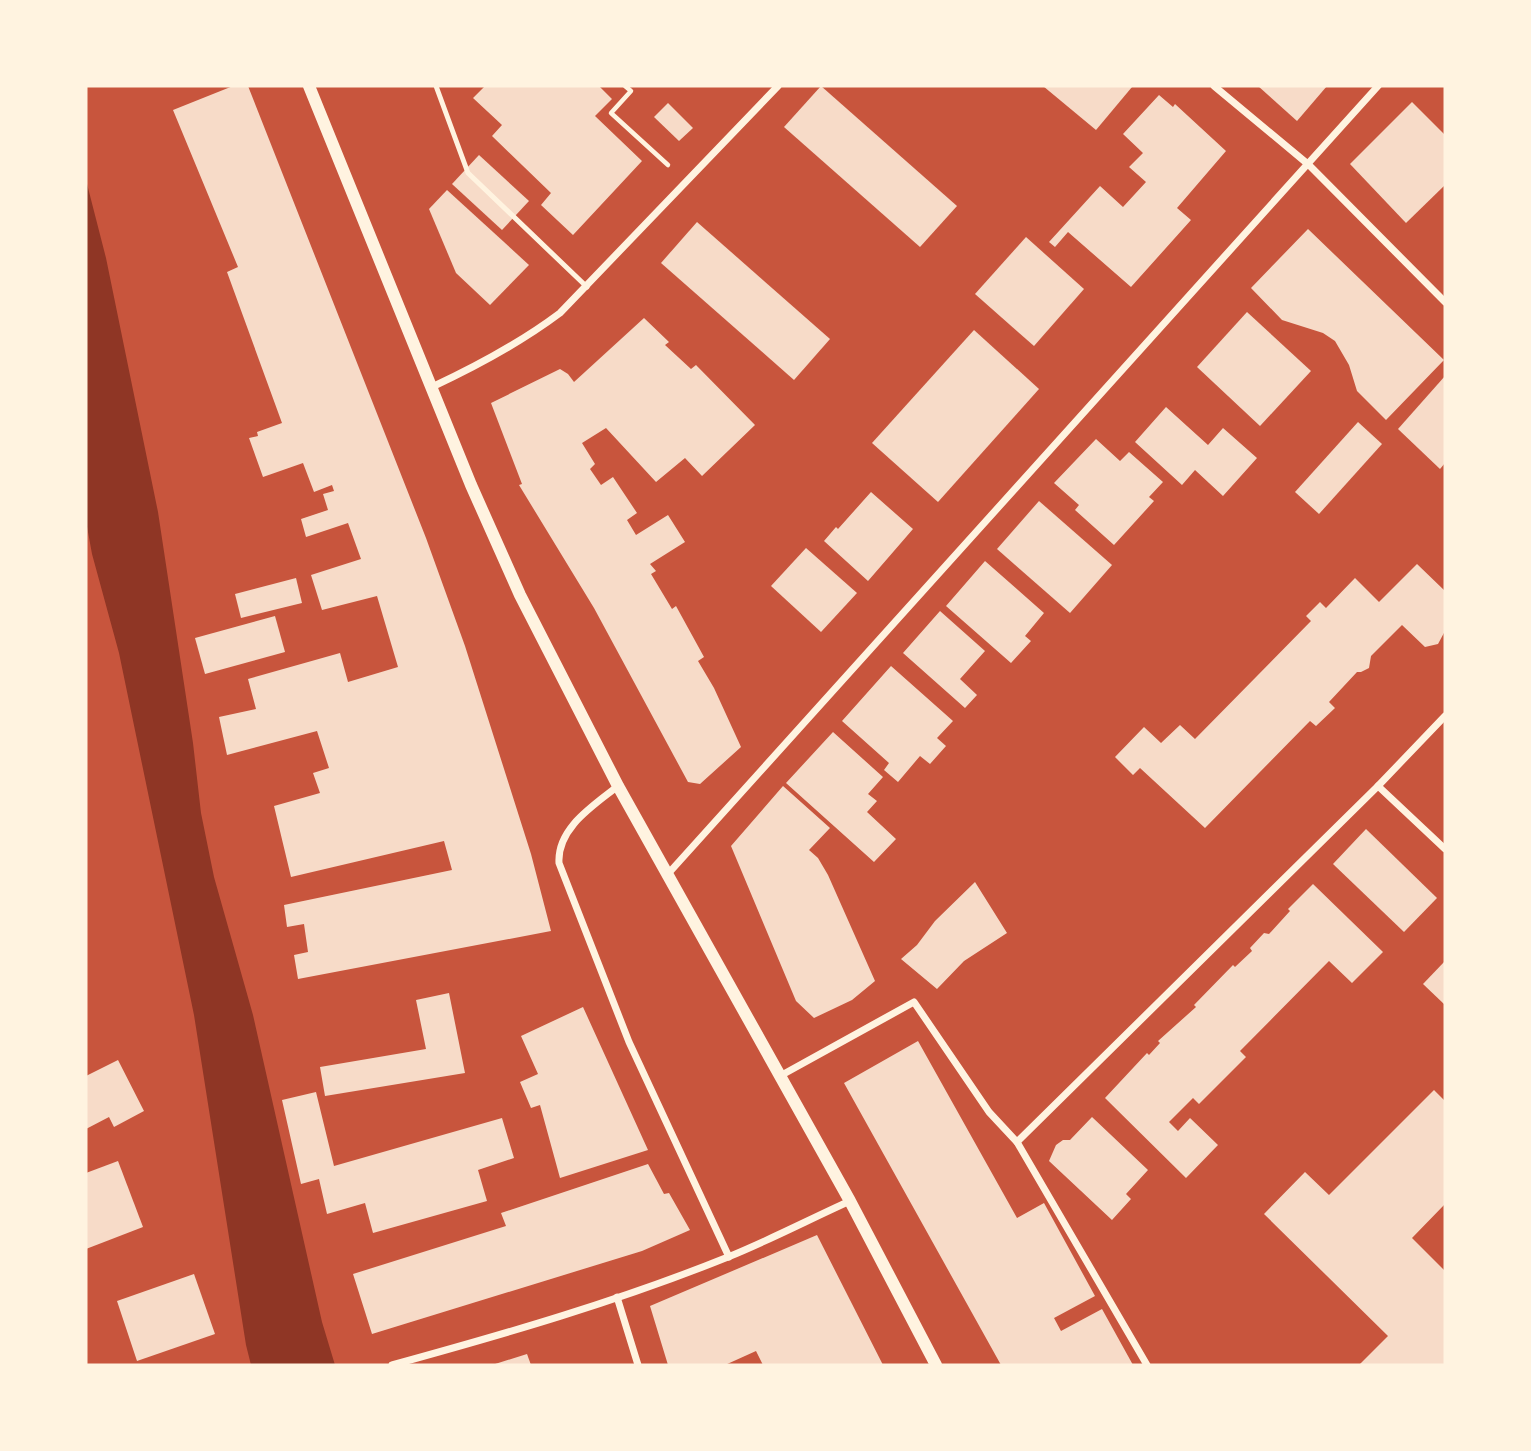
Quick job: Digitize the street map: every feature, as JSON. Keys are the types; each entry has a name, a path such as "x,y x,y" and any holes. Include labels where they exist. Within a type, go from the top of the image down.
{"street":[{"path":"309,86 471,485 520,595 618,786 850,1200 936,1365"},
{"path":"432,387 483,363 530,335 560,313 778,86"},
{"path":"1214,86 1309,165 1445,302"},
{"path":"667,875 1378,86"},
{"path":"1017,1142 1378,786 1445,716"},
{"path":"618,786 567,832 560,844 559,863 629,1042 729,1256"},
{"path":"1378,786 1445,849"},
{"path":"780,1076 914,1002 989,1112 1017,1142 1147,1365"},
{"path":"392,1365 505,1334 617,1297 729,1256 850,1200"},
{"path":"617,1297 638,1365"}],"lane":[{"path":"436,86 468,173 587,287"}],"path":[{"path":"625,86 631,91 611,113 687,181"}],"shaded area":[{"path":"86,180 106,258 158,512 201,813 214,877 253,1015 322,1322 335,1365 251,1365 246,1345 194,1015 119,653 92,554 86,521"}],"building":[{"path":"233,86 248,86 426,538 465,646 531,854 551,931 298,979 294,955 308,952 304,924 287,927 284,905 452,870 444,841 291,877 274,806 320,793 313,773 329,768 317,731 227,755 219,717 256,709 248,679 340,653 348,682 398,667 377,596 322,610 311,575 361,559 348,523 306,537 301,519 328,510 323,494 334,491 332,485 314,492 303,463 263,477 249,438 258,436 257,432 282,423 227,272 238,267 173,110"},
{"path":"485,86 599,86 612,99 595,116 642,161 573,235 541,205 551,193 492,136 502,125 473,98"},
{"path":"821,86 957,206 920,247 784,127"},
{"path":"1043,86 1131,86 1132,87 1096,130"},
{"path":"1258,86 1327,86 1297,121"},
{"path":"1159,95 1173,107 1175,104 1226,151 1177,208 1191,220 1131,287 1068,232 1055,247 1049,242 1100,186 1123,207 1146,182 1129,167 1143,153 1123,134"},
{"path":"1412,102 1445,135 1445,185 1406,223 1350,164"},
{"path":"668,103 693,128 679,141 654,117"},
{"path":"479,155 529,201 502,230 452,184"},
{"path":"447,190 529,265 490,305 456,273 429,209"},
{"path":"697,222 830,339 794,380 661,263"},
{"path":"1308,229 1444,360 1386,420 1357,391 1349,365 1335,341 1323,333 1282,320 1251,288"},
{"path":"1026,237 1084,289 1034,346 975,294"},
{"path":"1247,312 1311,371 1260,426 1197,367"},
{"path":"644,318 669,342 665,345 691,369 696,365 755,425 702,476 685,458 656,482 606,428 582,443 595,464 590,469 601,485 613,477 637,513 627,520 636,535 668,515 685,542 650,564 656,571 651,574 672,609 676,606 704,657 698,661 714,688 741,747 700,784 688,782 594,608 519,485 522,484 491,403 560,369 574,382"},
{"path":"974,330 1039,389 938,502 872,443"},
{"path":"1445,376 1445,463 1440,469 1398,429"},
{"path":"1166,407 1208,445 1223,428 1257,458 1223,496 1195,470 1182,485 1135,442"},
{"path":"1358,422 1382,444 1319,514 1295,492"},
{"path":"1096,439 1120,461 1129,452 1163,482 1149,497 1154,501 1114,545 1075,510 1079,505 1054,483"},
{"path":"871,492 913,529 868,581 824,541"},
{"path":"1039,501 1112,565 1070,613 997,549"},
{"path":"806,548 857,593 821,632 771,586"},
{"path":"985,561 1044,613 1025,636 1031,641 1011,663 946,606"},
{"path":"1417,564 1445,591 1445,631 1438,644 1425,647 1402,625 1371,656 1369,668 1357,672 1329,702 1335,708 1316,726 1310,721 1205,828 1140,768 1133,775 1115,757 1144,727 1161,743 1180,725 1195,739 1311,621 1306,616 1320,602 1326,608 1355,578 1379,602"},
{"path":"296,578 302,603 241,618 235,594"},
{"path":"940,611 985,651 960,679 977,695 965,708 903,653"},
{"path":"275,616 285,652 205,674 195,638"},
{"path":"891,666 953,721 937,738 946,746 930,764 920,756 898,782 884,770 889,763 842,721"},
{"path":"833,732 883,777 868,794 877,801 867,812 896,839 874,862 786,783"},
{"path":"783,786 830,828 809,850 818,858 828,875 875,981 852,1000 814,1018 796,1001 731,846"},
{"path":"1366,829 1437,898 1404,932 1333,864"},
{"path":"975,882 1007,933 964,961 937,989 901,959"},
{"path":"1313,884 1383,952 1352,983 1329,961 1240,1051 1246,1057 1199,1104 1193,1098 1169,1122 1178,1131 1190,1118 1218,1145 1186,1178 1105,1098 1147,1053 1149,1055 1160,1043 1158,1041 1196,1007 1194,1005 1233,965 1235,967 1252,951 1250,948 1264,933 1269,934 1290,911 1288,909"},
{"path":"1445,961 1445,1005 1423,984"},
{"path":"449,993 465,1073 325,1096 320,1067 426,1049 416,1000"},
{"path":"583,1007 648,1150 560,1178 540,1105 531,1108 520,1082 538,1074 521,1036"},
{"path":"918,1041 1017,1218 1044,1203 1095,1296 1054,1318 1061,1331 1102,1309 1133,1365 1001,1365 844,1083"},
{"path":"118,1060 144,1111 114,1127 109,1117 86,1129 86,1076"},
{"path":"1434,1090 1445,1101 1445,1204 1412,1238 1445,1271 1445,1365 1359,1365 1388,1336 1264,1214 1305,1172 1329,1195"},
{"path":"316,1092 334,1166 502,1118 514,1158 478,1170 487,1201 373,1233 365,1203 327,1214 319,1179 301,1184 282,1100"},
{"path":"1092,1117 1148,1170 1126,1194 1131,1199 1112,1220 1049,1161 1056,1145 1063,1140 1070,1140"},
{"path":"118,1161 143,1227 86,1249 86,1173"},
{"path":"648,1164 664,1194 669,1193 690,1230 642,1251 372,1334 353,1274 506,1226 501,1213"},
{"path":"817,1235 883,1365 763,1365 756,1351 725,1365 668,1365 650,1306"},
{"path":"194,1274 215,1334 137,1361 117,1301"},
{"path":"527,1354 531,1365 492,1365"}]}
